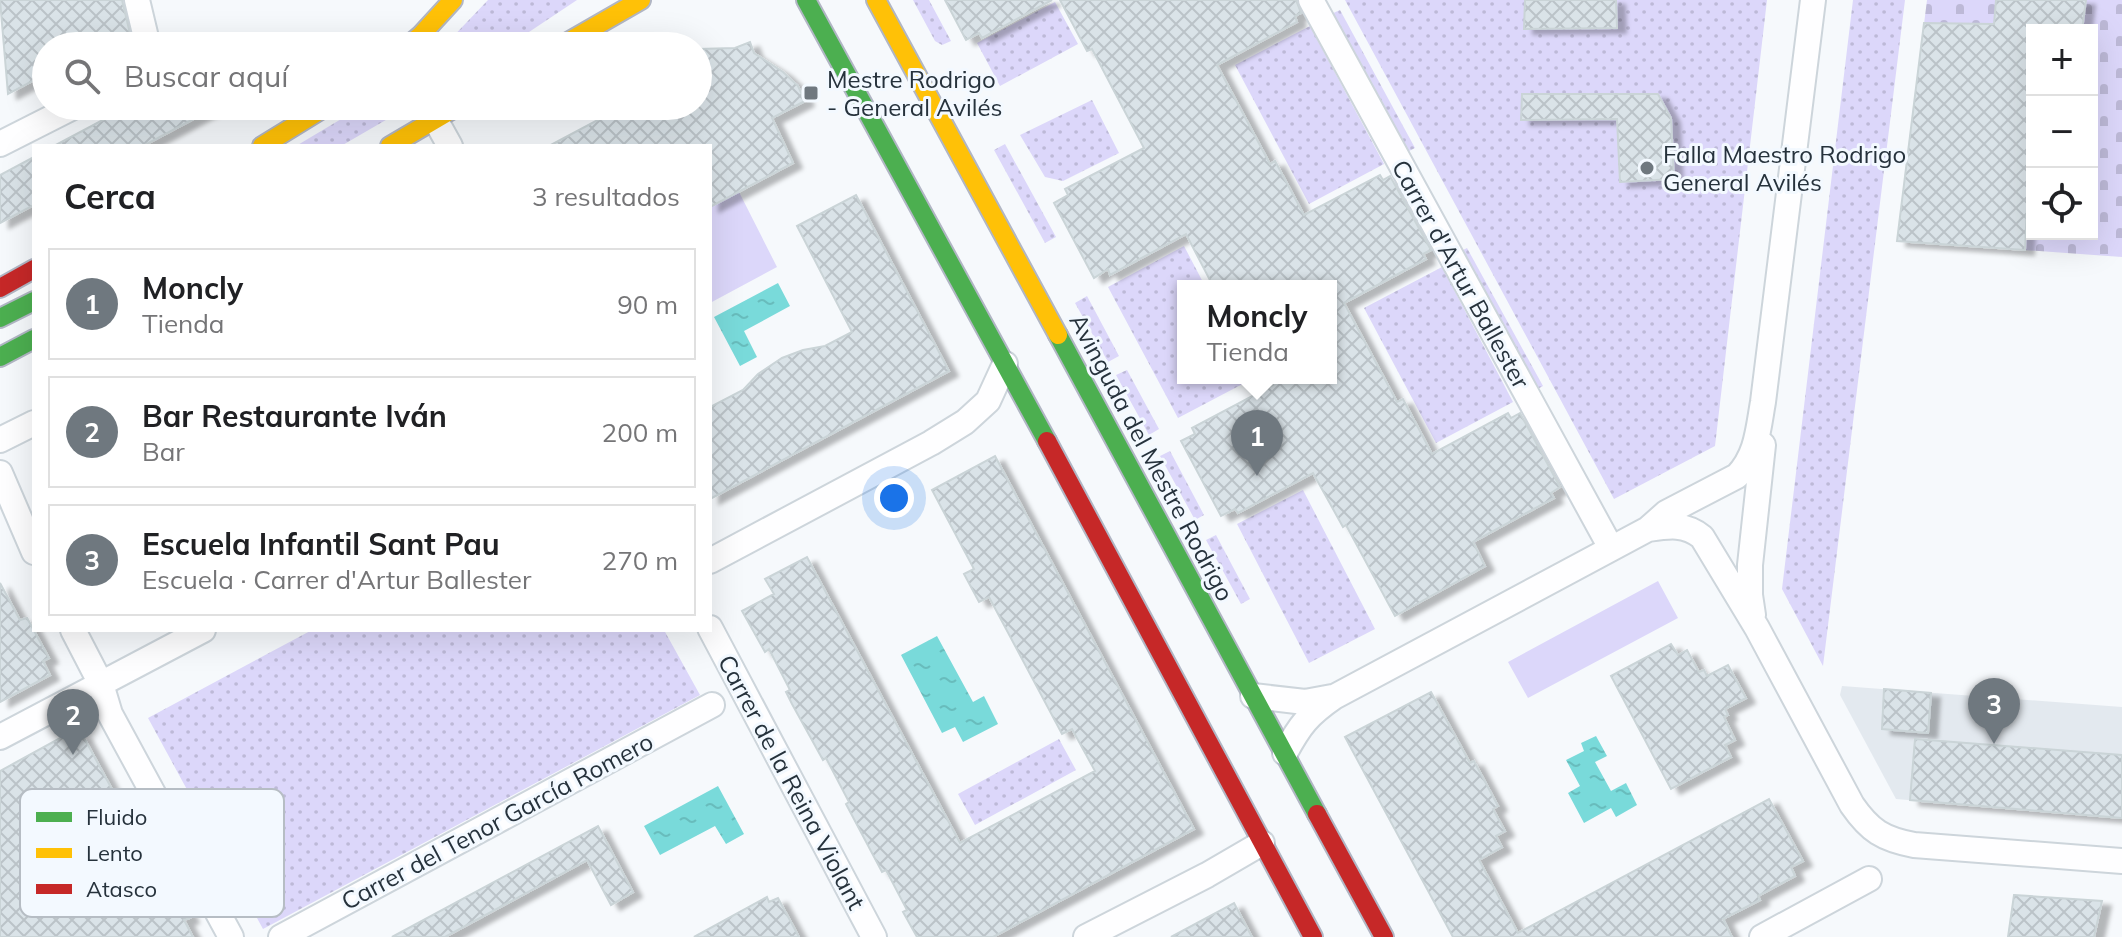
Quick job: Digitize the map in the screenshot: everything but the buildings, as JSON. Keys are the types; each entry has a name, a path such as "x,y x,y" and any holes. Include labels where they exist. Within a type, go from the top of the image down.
{"main road":[{"path":"424,32 453,0"},
{"path":"585,32 641,0"},
{"path":"806,0 1313,937"},
{"name":"Avinguda del Mestre Rodrigo","path":"876,0 1384,937"},
{"path":"265,144 304,120"},
{"path":"393,144 433,120"},
{"path":"0,288 32,270"},
{"path":"0,318 32,302"},
{"path":"0,357 32,340"}],"street":[{"path":"137,0 145,32"},
{"name":"Carrer d'Artur Ballester","path":"1311,0 1611,548"},
{"path":"1285,753 1307,718 1334,697 1648,529 1666,513 1737,476 1745,467 1753,454 1763,402 1813,0"},
{"path":"0,144 47,120"},
{"path":"436,120 449,144"},
{"path":"712,560 965,422 988,401 1005,364"},
{"path":"1757,628 1749,582 1763,440 1763,402"},
{"path":"0,440 32,424"},
{"path":"0,473 32,547"},
{"path":"0,503 32,547"},
{"path":"1648,529 1672,525 1693,530 1702,537 1757,628 1852,805 1876,832 1890,840 1914,845 2122,861"},
{"path":"74,632 101,684 110,714 151,789"},
{"path":"0,737 199,632"},
{"name":"Carrer de la Reina Violant","path":"712,632 874,937"},
{"path":"1253,696 1305,702 1334,697"},
{"name":"Carrer del Tenor García Romero","path":"281,937 712,705"},
{"path":"1086,937 1262,843"},
{"path":"1762,937 1869,879"},
{"path":"220,917 231,937"}],"shaded area":[{"path":"1842,686 2122,707 2122,818 1896,799 1840,695"}],"green space":[{"path":"488,0 577,0 529,32 457,32"},
{"path":"913,0 929,0 951,41 942,45 935,41"},
{"path":"1345,0 1767,0 1715,446 1614,499"},
{"path":"1853,0 1905,0 1823,666 1782,589"},
{"path":"1927,0 2122,0 2122,257 1897,241"},
{"path":"1055,2 1078,44 1000,86 977,43"},
{"path":"1340,10 1415,148 1405,153 1329,15"},
{"path":"1310,26 1384,164 1309,204 1235,65"},
{"path":"1092,100 1119,153 1063,181 1045,177 1020,135"},
{"path":"340,120 386,120 344,144 299,144"},
{"path":"1005,144 1056,237 1045,243 994,150"},
{"path":"739,192 777,267 712,302 712,206"},
{"path":"1184,246 1202,280 1177,280 1177,384 1243,384 1178,418 1108,287"},
{"path":"1467,248 1543,386 1532,392 1457,253"},
{"path":"1442,267 1513,402 1436,443 1364,308"},
{"path":"1087,296 1119,356 1108,362 1075,303"},
{"path":"1127,370 1159,429 1149,435 1116,375"},
{"path":"1170,451 1204,515 1195,520 1160,456"},
{"path":"1303,490 1375,629 1309,663 1237,524"},
{"path":"1216,535 1250,599 1241,604 1206,540"},
{"path":"1658,581 1678,618 1528,698 1508,662"},
{"path":"308,632 665,632 700,695 263,929 256,917 284,917 284,789 187,789 148,718"},
{"path":"1059,739 1076,770 975,825 958,794"}],"water":[{"path":"778,283 790,306 744,331 757,357 740,366 714,317"},
{"path":"937,636 973,702 984,696 998,724 963,742 955,727 942,733 901,655"},
{"path":"1596,736 1607,756 1595,762 1611,791 1626,783 1637,805 1616,817 1611,808 1584,823 1568,793 1580,786 1566,760 1584,751 1581,743"},
{"path":"718,786 744,834 726,844 715,826 660,855 644,826"}],"traffic: fast":[{"path":"806,0 1047,441"},
{"path":"0,318 32,302"},
{"path":"1058,335 1317,814"},
{"path":"0,357 32,340"}],"traffic: slow":[{"path":"424,32 453,0"},
{"path":"585,32 641,0"},
{"path":"876,0 1058,335"},
{"path":"265,144 304,120"},
{"path":"393,144 434,120"}],"traffic: jam":[{"path":"0,288 32,270"},
{"path":"1047,441 1313,937"},
{"path":"1317,814 1384,937"}],"place":[{"name":"Mestre Rodrigo - General Avilés","path":"811,93"},
{"name":"Falla Maestro Rodrigo General Avilés","path":"1647,168"},
{"name":"Moncly","path":"1257,476"},
{"name":"Escuela Infantil Sant Pau","path":"1994,744"},
{"name":"Bar Restaurante Iván","path":"73,755"}]}
